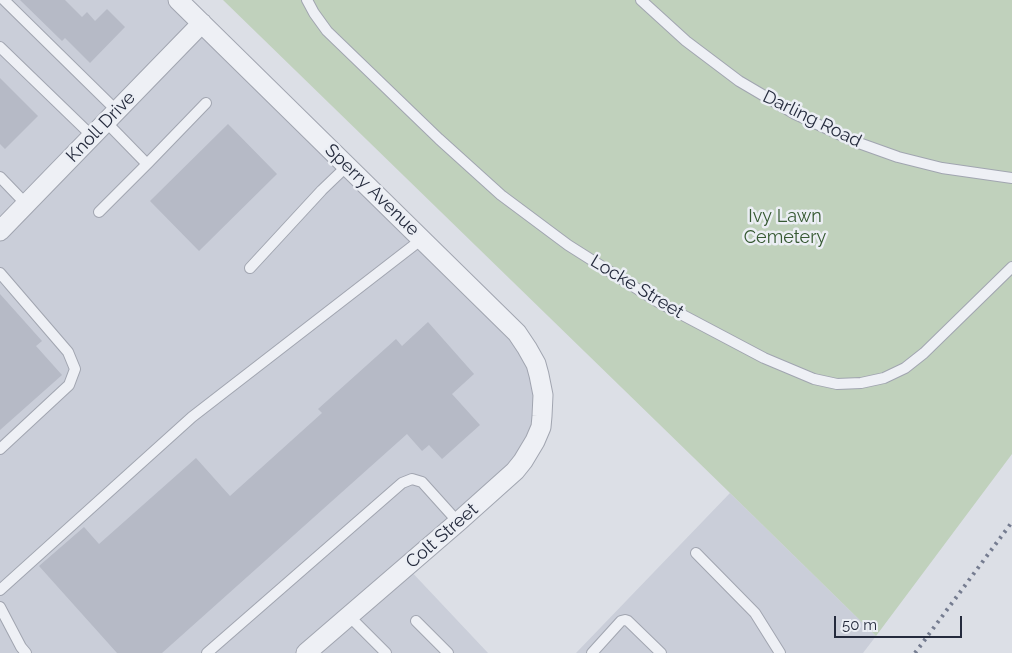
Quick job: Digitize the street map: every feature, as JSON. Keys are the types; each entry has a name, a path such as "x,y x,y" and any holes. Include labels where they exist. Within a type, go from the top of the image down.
{"street":[{"name":"Sperry Avenue","path":"178,0 517,333 536,364 543,395"},
{"name":"Knoll Drive","path":"1,229 202,23"},
{"name":"Colt Street","path":"306,653 515,471 524,461 535,441 542,416 543,395"}],"lane":[{"path":"4,0 105,123 147,164"},
{"name":"Locke Street","path":"307,0 314,14 327,31 439,139 501,195 568,245 658,302 764,358 814,379 837,384 861,384 884,378 905,368 920,357 1012,268"},
{"name":"Darling Road","path":"641,0 686,41 731,75 795,114 856,142 898,157 942,168 1012,178"},
{"path":"0,47 34,80 105,123"},
{"path":"99,212 206,103"},
{"path":"250,268 322,190 347,166"},
{"path":"0,177 26,204"},
{"path":"0,590 192,417 422,239"},
{"path":"0,273 68,352 75,369 69,385 0,448"},
{"path":"207,653 402,484 412,479 422,482 458,522"},
{"path":"696,553 755,613 780,653"},
{"path":"0,607 3,620 20,651"},
{"path":"349,616 386,653"},
{"path":"592,653 624,620 628,621 661,653"},
{"path":"416,621 448,653"}],"shaded area":[{"path":"0,0 178,0 536,364 535,441 407,567 488,653 0,653"},
{"path":"730,493 876,636 863,653 576,653"}],"green space":[{"name":"Ivy Lawn Cemetery","path":"223,0 1012,0 1012,454 876,636 730,493"}],"building":[{"path":"20,0 65,0 82,17 87,12 95,21 107,9 125,27 90,63 65,38 62,41"},
{"path":"0,78 38,116 5,149 0,144"},
{"path":"228,124 277,174 199,251 150,201"},
{"path":"0,294 42,341 36,346 62,375 0,430"},
{"path":"428,322 474,374 452,394 480,425 442,459 429,445 422,451 407,434 162,653 117,653 39,566 84,527 99,544 196,458 230,496 322,413 318,409 396,339 402,346"}],"railway":[{"path":"915,653 1012,522"}]}
